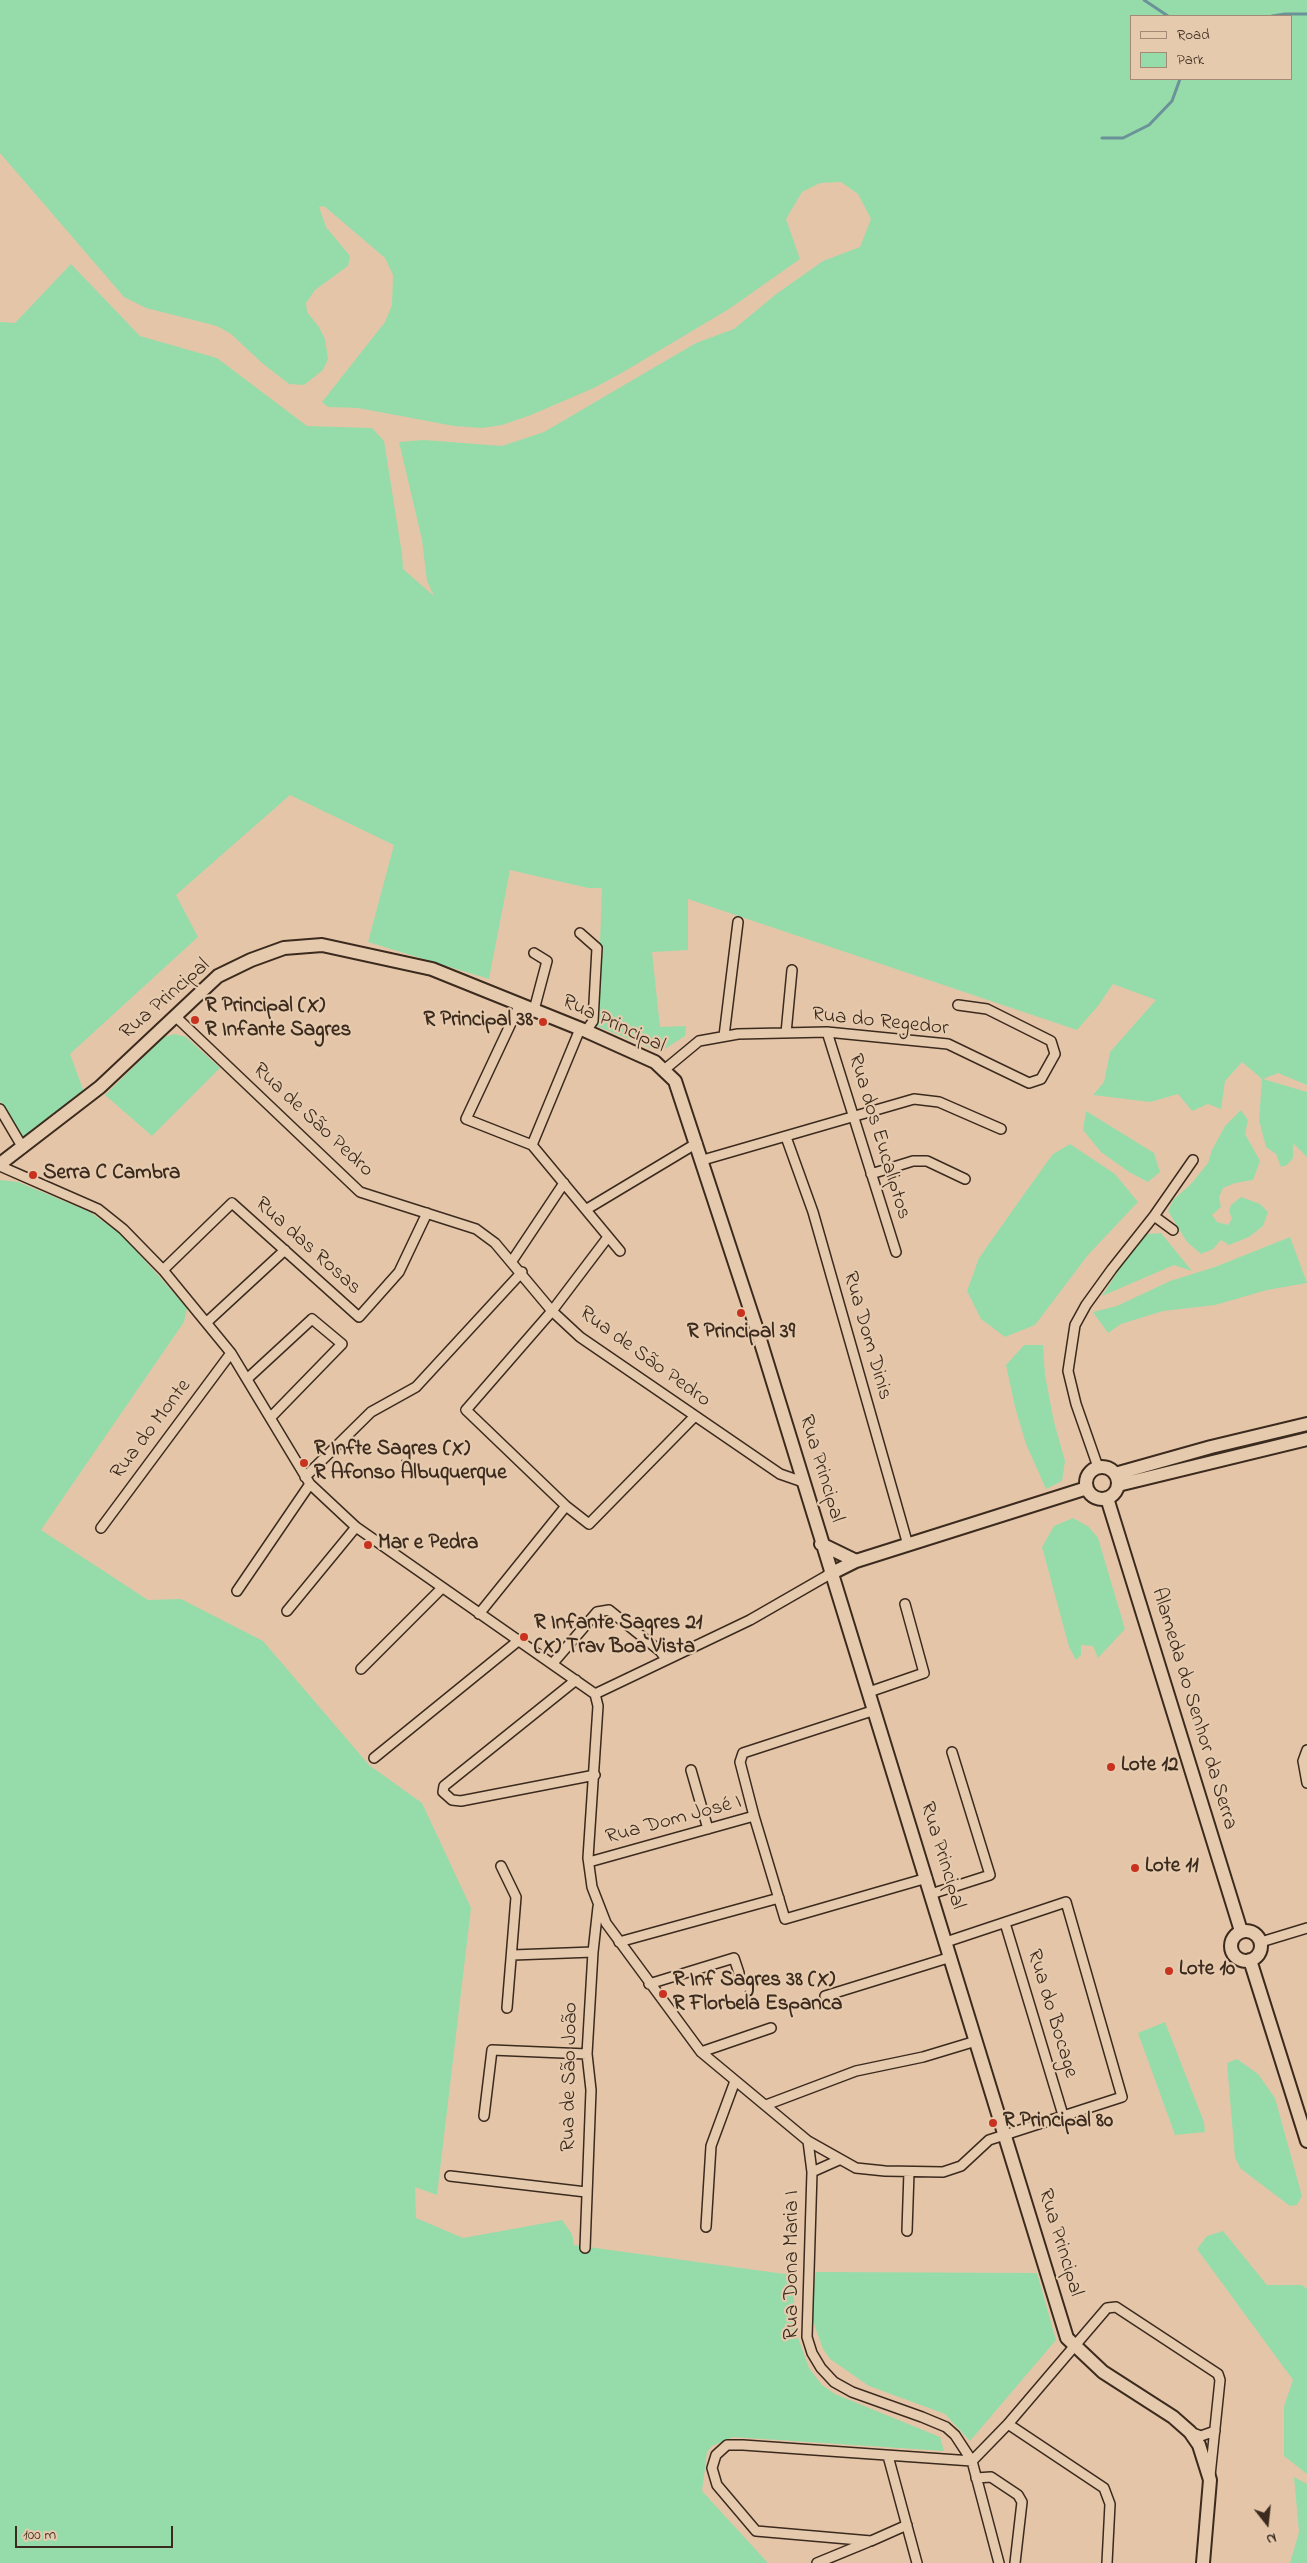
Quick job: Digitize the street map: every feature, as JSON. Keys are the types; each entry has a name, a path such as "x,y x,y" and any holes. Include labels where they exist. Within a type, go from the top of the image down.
{"street":[{"path":"724,1036 738,922"},
{"path":"532,1145 583,1030 593,1021 597,948 580,933"},
{"name":"Rua Principal","path":"0,1165 100,1087 218,976 251,960 284,948 322,946 432,968 583,1030 655,1062 676,1081 698,1142 830,1574 875,1710 1067,2338 1103,2372 1173,2417 1190,2432 1198,2445 1210,2480 1203,2563"},
{"path":"534,953 547,961 534,1010"},
{"path":"786,1033 792,970"},
{"path":"520,1004 466,1119 532,1145 620,1251"},
{"name":"Rua do Regedor","path":"664,1070 699,1041 724,1036 827,1032 948,1044 1028,1083 1042,1079 1054,1054 1051,1041 987,1009 958,1006"},
{"name":"Rua de São Pedro","path":"174,1016 360,1192 476,1229 495,1243 522,1272 552,1311 580,1337 780,1474 803,1482"},
{"name":"Rua dos Eucaliptos","path":"827,1032 896,1252"},
{"path":"703,1160 914,1099 938,1102 1001,1129"},
{"path":"0,1109 23,1148"},
{"name":"Rua Dom Dinis","path":"786,1137 812,1212 908,1545"},
{"path":"587,1210 698,1142"},
{"path":"1098,1468 1076,1404 1068,1371 1075,1325 1086,1305 1154,1216 1193,1160"},
{"path":"872,1174 913,1161 927,1161 965,1179"},
{"path":"0,1165 98,1210 123,1230 163,1270 231,1353 271,1417 307,1481 356,1527 595,1694 598,1706 589,1862 592,1887 598,1907 619,1942 701,2052 808,2140 839,2160 856,2168 909,2172 943,2172 961,2166 990,2140 1122,2097 1066,1902 946,1942"},
{"path":"512,1261 564,1184"},
{"name":"Rua das Rosas","path":"163,1270 232,1203 359,1317 399,1272 427,1214"},
{"path":"1154,1216 1173,1230"},
{"path":"608,1237 552,1311 466,1410 566,1506 589,1524 695,1416"},
{"path":"207,1322 285,1250"},
{"path":"237,1591 307,1481 371,1412 416,1387 522,1272"},
{"path":"247,1379 312,1319 342,1344 271,1417"},
{"name":"Rua do Monte","path":"101,1528 231,1353"},
{"path":"1117,1480 1211,1447 1307,1424"},
{"path":"1117,1480 1307,1439"},
{"path":"1104,1467 1117,1480 1116,1491 1107,1498 1095,1497 1087,1488 1088,1475 1098,1468 1104,1467"},
{"path":"595,1694 750,1620 856,1561 1087,1488"},
{"name":"Alameda do Senhor da Serra","path":"1107,1498 1241,1931"},
{"path":"479,1614 566,1506"},
{"path":"287,1611 356,1527"},
{"path":"821,1544 856,1561"},
{"path":"361,1669 442,1588"},
{"path":"869,1692 924,1673 905,1604"},
{"path":"552,1663 597,1612 609,1610 660,1651 666,1659"},
{"path":"374,1758 518,1641"},
{"path":"576,1680 444,1786 443,1792 452,1800 461,1801 595,1775"},
{"path":"754,1816 740,1762 743,1753 875,1710"},
{"path":"1307,1750 1303,1762 1307,1783"},
{"path":"931,1894 990,1875 952,1752"},
{"path":"691,1770 708,1829"},
{"name":"Rua Dom José I","path":"589,1862 754,1816 786,1919 926,1878"},
{"path":"501,1866 516,1897 513,1955 507,2008"},
{"path":"619,1942 779,1898"},
{"name":"Rua de São João","path":"585,2248 591,2090 587,2054 593,1952 598,1907"},
{"name":"Rua do Bocage","path":"1005,1923 1063,2115"},
{"path":"1260,1942 1307,1928"},
{"path":"1241,1931 1253,1932 1260,1942 1259,1953 1250,1960 1239,1959 1231,1950 1232,1939 1241,1931"},
{"path":"513,1955 593,1952"},
{"path":"825,1996 951,1957"},
{"path":"649,1984 734,1958 739,1973"},
{"path":"1250,1960 1307,2141"},
{"path":"701,2052 771,2028"},
{"path":"766,2106 856,2071 923,2057 976,2041"},
{"path":"484,2116 492,2050 587,2054"},
{"path":"706,2227 711,2146 735,2081"},
{"name":"Rua Dona Maria I","path":"808,2140 812,2172 807,2337 812,2353 821,2368 834,2382 852,2392 946,2427 955,2435 972,2461 999,2563"},
{"name":"Rua Dona Maria I","path":"812,2172 839,2160"},
{"path":"907,2231 909,2172"},
{"path":"450,2176 586,2192"},
{"path":"870,2541 756,2531 717,2485 712,2468 716,2455 727,2445 972,2461 1008,2424 1107,2308 1116,2307 1218,2374 1220,2380 1210,2480"},
{"path":"1008,2424 1104,2488 1110,2504 1107,2563"},
{"path":"1190,2432 1201,2436 1215,2431"},
{"path":"888,2456 916,2563"},
{"path":"976,2478 991,2477 1018,2496 1022,2502 1015,2563"},
{"path":"818,2563 907,2525"}],"green space":[{"path":"0,0 1307,0 1307,1085 1278,1073 1263,1079 1307,1092 1307,1157 1293,1143 1293,1158 1287,1165 1281,1167 1276,1154 1266,1147 1259,1120 1262,1079 1242,1062 1225,1081 1221,1109 1208,1104 1192,1111 1178,1094 1150,1102 1093,1095 1104,1082 1110,1052 1156,1000 1113,984 1098,1006 1077,1030 688,899 688,950 652,952 660,1027 686,1026 685,1036 660,1052 597,1026 602,888 588,888 510,870 489,979 368,942 394,845 290,795 176,895 198,937 70,1054 84,1092 22,1138 18,1136 0,1101 0,322 15,323 71,264 140,336 217,358 307,426 372,428 384,441 403,569 434,596 427,581 422,540 399,442 424,440 502,446 544,432 696,343 734,329 775,295 823,261 860,247 871,219 858,194 841,182 820,183 802,192 786,219 800,259 729,309 596,387 531,415 502,425 482,428 454,426 358,408 328,407 322,402 385,322 392,305 393,275 385,258 324,206 319,207 326,227 350,256 348,266 315,290 306,303 307,312 319,327 325,339 328,359 323,370 304,385 289,384 262,363 231,334 217,326 146,308 124,297 0,153"},
{"path":"175,1034 186,1037 220,1068 152,1136 105,1095 164,1037"},
{"path":"1241,1110 1248,1120 1245,1134 1260,1161 1253,1180 1235,1183 1223,1188 1219,1197 1221,1207 1212,1215 1217,1222 1228,1225 1232,1219 1229,1211 1231,1205 1241,1197 1260,1204 1268,1212 1263,1226 1249,1237 1229,1245 1221,1240 1213,1249 1201,1254 1187,1242 1168,1211 1173,1200 1191,1184 1208,1163 1212,1150 1225,1126"},
{"path":"1086,1111 1154,1153 1160,1172 1148,1182 1129,1172 1101,1152 1083,1130"},
{"path":"1070,1144 1115,1174 1138,1202 1088,1255 1035,1325 1005,1337 981,1319 967,1291 979,1258 1053,1154"},
{"path":"0,1180 18,1182 90,1212 123,1236 187,1308 184,1322 41,1530 148,1600 181,1599 263,1641 369,1765 422,1803 471,1908 437,2195 415,2187 416,2218 463,2238 562,2220 572,2234 574,2245 792,2275 797,2335 809,2368 822,2385 835,2394 940,2437 944,2451 733,2437 712,2446 707,2452 702,2491 768,2563 0,2563"},
{"path":"1161,1233 1192,1271 1174,1265 1102,1296 1125,1260 1147,1234"},
{"path":"1290,1237 1307,1283 1267,1290 1215,1305 1163,1311 1121,1324 1108,1333 1093,1312 1117,1306 1170,1281 1215,1267"},
{"path":"1024,1345 1043,1345 1045,1375 1054,1422 1065,1461 1062,1481 1046,1489 1026,1444 1015,1407 1006,1365"},
{"path":"1073,1518 1089,1527 1098,1538 1125,1629 1098,1658 1093,1646 1081,1645 1081,1655 1076,1660 1069,1647 1042,1547 1054,1526"},
{"path":"1165,2022 1204,2122 1205,2132 1175,2135 1138,2033"},
{"path":"1237,2059 1258,2074 1275,2098 1302,2196 1297,2205 1290,2206 1241,2169 1235,2158 1227,2063"},
{"path":"1223,2231 1267,2285 1302,2285 1307,2289 1307,2474 1284,2456 1284,2406 1293,2380 1197,2249 1207,2236"},
{"path":"816,2272 1037,2273 1056,2340 970,2441 945,2414 869,2386 830,2359 823,2349 813,2321 813,2283"},
{"path":"1294,2477 1307,2484 1307,2563 1290,2563 1299,2532"}],"waterway":[{"path":"1144,0 1166,15"},
{"path":"1278,15 1307,14"},
{"path":"1102,138 1123,138 1149,125 1172,101 1180,80"}],"place":[{"name":"R Principal (X) R Infante Sagres","path":"195,1020"},
{"name":"R Principal 38","path":"543,1022"},
{"name":"Serra C Cambra","path":"33,1175"},
{"name":"R Principal 39","path":"741,1313"},
{"name":"R Infte Sagres (X) R Afonso Albuquerque","path":"304,1463"},
{"name":"Mar e Pedra","path":"368,1545"},
{"name":"R Infante Sagres 21 (X) Trav Boa Vista","path":"524,1637"},
{"name":"Lote 12","path":"1111,1767"},
{"name":"Lote 11","path":"1135,1868"},
{"name":"Lote 10","path":"1169,1971"},
{"name":"R Inf Sagres 38 (X) R Florbela Espanca","path":"663,1994"},
{"name":"R Principal 80","path":"993,2123"}]}
